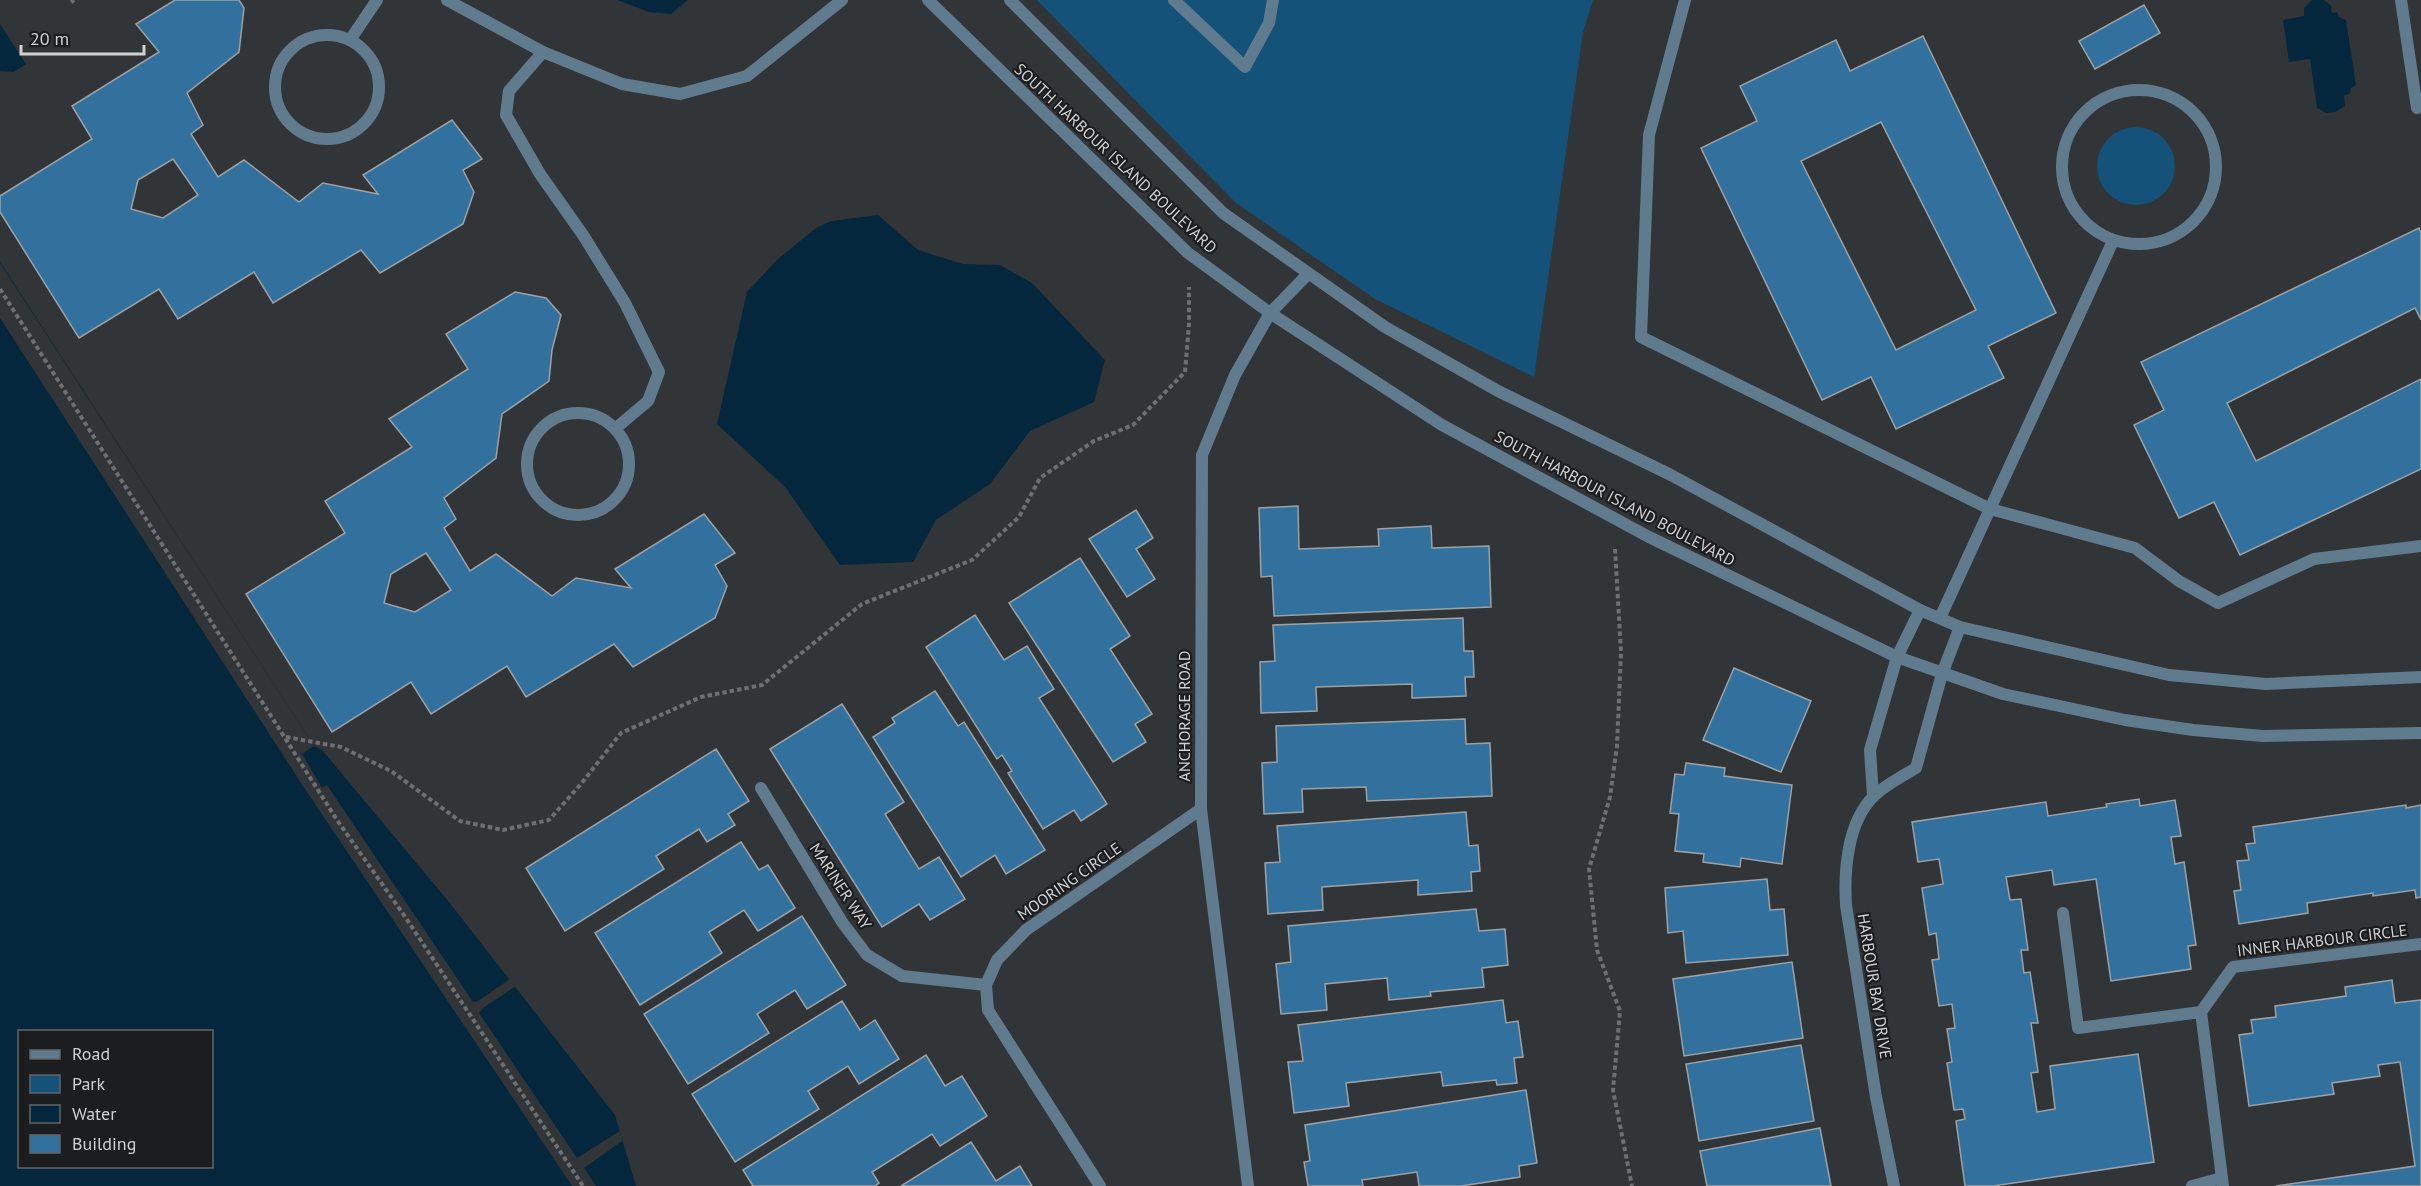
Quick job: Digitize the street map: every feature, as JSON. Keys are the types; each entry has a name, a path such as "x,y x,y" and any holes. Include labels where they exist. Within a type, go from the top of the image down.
{"street":[{"path":"350,40 377,0"},
{"path":"447,0 543,52 622,84 680,94 747,76 842,0"},
{"name":"SOUTH HARBOUR ISLAND BOULEVARD","path":"927,0 1188,253 1270,313 1442,425 1613,518 1897,657 2003,694 2062,708 2193,730 2264,736 2421,733"},
{"name":"SOUTH HARBOUR ISLAND BOULEVARD","path":"1010,0 1223,213 1385,327 1498,391 1669,474 1920,610 1960,627 2169,675 2266,684 2421,677"},
{"path":"1174,0 1245,67 1269,23 1273,0"},
{"path":"1685,0 1649,135 1641,337 1990,509 2136,548 2179,581 2218,603 2314,559 2421,546"},
{"path":"2401,0 2417,108"},
{"path":"334,35 350,40 364,50 375,64 379,80 379,98 372,114 361,127 346,136 329,140 312,137 296,129 284,117 276,102 274,84 282,60 300,42 316,36 334,35"},
{"path":"543,52 509,91 506,115 540,174 584,235 625,303 659,372 648,401 616,428"},
{"path":"2135,90 2161,92 2185,105 2203,122 2213,144 2217,168 2212,192 2201,214 2184,230 2161,242 2137,245 2113,240 2091,229 2073,209 2063,184 2061,158 2069,132 2085,110 2108,96 2135,90"},
{"path":"1940,618 2113,240"},
{"name":"ANCHORAGE ROAD","path":"1248,1186 1201,809 1202,455 1234,375 1270,313 1308,274"},
{"path":"583,412 601,418 616,428 625,442 630,457 629,474 624,489 614,502 600,511 584,515 568,515 552,509 540,499 531,486 526,468 528,450 536,434 549,422 565,414 583,412"},
{"path":"1873,796 1870,750 1897,657 1920,610"},
{"name":"HARBOUR BAY DRIVE","path":"1894,1186 1876,1097 1846,905 1844,876 1849,846 1859,819 1873,796 1916,768 1942,674 1960,627"},
{"name":"MARINER WAY","path":"761,788 842,922 867,955 902,976 986,986"},
{"name":"MOORING CIRCLE","path":"986,986 997,960 1026,930 1201,809"},
{"path":"2062,913 2078,1028 2201,1012 2223,1182 2192,1186"},
{"name":"INNER HARBOUR CIRCLE","path":"2201,1012 2233,967 2421,944"},
{"path":"986,986 988,1010 1100,1186"}],"path":[{"path":"286,738 341,747 391,771 460,821 503,830 549,820 621,733 701,697 762,685 862,604 972,560 1019,517 1040,478 1094,441 1133,425 1185,372 1189,324 1188,253"},
{"path":"0,289 338,820 406,918 583,1186"},
{"path":"1613,518 1621,652 1617,746 1610,797 1589,869 1597,950 1620,1011 1613,1090 1632,1186"}],"green space":[{"path":"1037,0 1593,0 1583,32 1534,377 1375,299 1236,203"},
{"path":"2136,127 2151,130 2168,144 2175,166 2172,181 2158,198 2136,205 2121,202 2104,188 2097,166 2100,151 2114,134"}],"water":[{"path":"617,0 688,0 671,14 649,12"},
{"path":"2312,0 2324,0 2331,6 2332,13 2337,12 2339,17 2346,20 2356,85 2351,88 2350,94 2344,95 2345,106 2335,112 2326,113 2317,108 2310,59 2289,62 2283,20 2304,16 2304,8"},
{"path":"0,24 26,64 14,72 0,71"},
{"path":"878,215 918,250 963,264 1000,265 1032,283 1105,360 1094,402 1030,431 990,484 936,520 913,562 840,565 785,487 717,424 747,292 778,259 816,228 831,221"},
{"path":"0,262 314,746 322,750 449,902 615,1115 636,1186 0,1186"}],"pier":[{"path":"0,263 314,746 302,754 322,788 327,785 473,1002 510,979 516,986 479,1013 577,1158 620,1131 622,1141 584,1168 596,1186 572,1186 303,786 0,318"}],"building":[{"path":"175,0 239,0 244,8 239,52 187,93 203,125 191,134 218,177 244,160 299,202 323,183 378,194 363,175 452,120 482,159 463,170 474,192 463,224 380,273 361,250 273,303 254,272 178,319 159,289 79,338 0,212 0,196 92,139 72,106 159,52 136,24","holes":["173,159 198,195 163,218 131,209 138,180"]},
{"path":"2144,5 2160,33 2095,69 2079,41"},
{"path":"1923,36 2056,313 1988,346 2004,378 1896,429 1871,377 1822,400 1701,148 1757,121 1740,86 1836,40 1850,71","holes":["1881,122 1976,310 1896,350 1801,161"]},
{"path":"2419,228 2421,233 2421,320 2415,308 2227,403 2256,461 2421,379 2421,469 2240,555 2214,502 2179,518 2134,425 2164,410 2141,362"},
{"path":"515,292 546,298 561,315 552,350 549,381 502,414 496,458 444,498 456,519 444,528 470,571 496,554 552,596 576,578 631,588 615,569 704,514 735,553 715,565 727,586 715,618 633,667 614,644 526,697 507,666 431,714 411,682 332,732 246,594 345,533 325,501 412,447 389,419 468,369 446,334","holes":["426,553 451,590 415,612 384,603 391,574"]},
{"path":"1298,506 1299,549 1379,546 1378,529 1431,526 1432,548 1489,546 1491,607 1274,616 1272,576 1261,577 1259,508"},
{"path":"1136,510 1153,538 1136,549 1155,579 1127,597 1089,539"},
{"path":"1080,558 1130,636 1110,649 1152,714 1135,724 1146,742 1113,762 1009,603"},
{"path":"975,615 1004,660 1027,646 1054,689 1039,698 1107,804 1081,821 1074,810 1043,829 1008,773 1012,771 1002,755 997,759 926,647"},
{"path":"1463,618 1464,651 1473,651 1474,677 1465,677 1466,696 1412,698 1412,684 1316,687 1317,711 1261,713 1260,662 1275,661 1273,625"},
{"path":"1734,668 1811,701 1781,772 1703,740"},
{"path":"935,691 958,726 964,722 1045,850 1006,874 995,855 961,877 873,737 895,723 892,718"},
{"path":"842,704 904,802 885,814 919,869 939,857 965,899 930,920 919,904 882,927 770,749"},
{"path":"1465,719 1466,744 1490,743 1492,796 1367,801 1366,787 1302,789 1303,812 1264,814 1262,763 1277,762 1276,726"},
{"path":"716,749 749,801 728,814 735,825 707,842 699,829 656,856 664,869 565,931 526,868"},
{"path":"1686,763 1725,768 1724,776 1792,785 1782,864 1741,858 1740,867 1703,862 1704,854 1675,851 1679,814 1670,813 1675,774 1684,775"},
{"path":"2139,799 2140,806 2175,800 2181,836 2171,837 2175,864 2184,862 2196,945 2188,946 2191,969 2111,981 2096,879 2054,885 2052,870 2006,877 2010,900 2021,899 2028,950 2021,950 2024,973 2030,972 2038,1023 2031,1023 2038,1072 2031,1073 2037,1112 2055,1109 2050,1066 2138,1054 2154,1162 1993,1186 1965,1186 1956,1121 1965,1119 1963,1109 1954,1110 1947,1063 1952,1062 1947,1029 1955,1028 1952,1004 1939,1006 1932,960 1939,959 1936,933 1929,935 1922,888 1943,884 1939,859 1918,862 1912,822 2046,802 2048,816 2107,807 2106,804"},
{"path":"2406,805 2406,808 2421,805 2421,897 2416,898 2415,890 2373,896 2373,893 2307,903 2308,913 2239,924 2234,891 2241,890 2237,861 2249,860 2246,844 2255,843 2253,827"},
{"path":"1466,812 1469,846 1478,845 1480,871 1471,872 1472,891 1418,895 1418,880 1322,887 1323,910 1268,914 1265,863 1280,862 1277,826"},
{"path":"741,842 759,870 768,865 795,908 758,931 744,910 709,932 722,953 640,1005 595,933"},
{"path":"1767,879 1770,910 1784,909 1788,955 1686,963 1683,931 1668,933 1665,888"},
{"path":"1476,909 1479,931 1505,929 1508,965 1482,968 1484,987 1430,992 1431,996 1389,1000 1387,978 1325,984 1327,1010 1281,1014 1276,964 1291,962 1288,926"},
{"path":"802,916 846,985 807,1009 795,990 757,1014 769,1033 688,1084 644,1014"},
{"path":"1792,962 1803,1038 1684,1056 1673,979"},
{"path":"2392,980 2395,1003 2421,1000 2421,1186 2276,1186 2415,1166 2400,1062 2378,1065 2380,1076 2332,1083 2334,1094 2249,1106 2239,1035 2253,1033 2251,1020 2276,1017 2275,1006 2346,996 2345,987"},
{"path":"1503,1000 1506,1023 1518,1021 1523,1057 1514,1058 1517,1083 1497,1085 1496,1080 1443,1086 1441,1072 1346,1083 1349,1106 1294,1113 1288,1062 1303,1061 1298,1025"},
{"path":"842,1001 860,1030 875,1020 899,1059 859,1084 848,1066 808,1091 819,1109 735,1162 692,1094"},
{"path":"1801,1045 1814,1121 1699,1141 1686,1064"},
{"path":"926,1055 945,1086 962,1076 987,1116 940,1146 932,1134 872,1172 879,1183 875,1186 753,1186 743,1170"},
{"path":"1526,1090 1537,1163 1519,1166 1520,1177 1461,1186 1419,1186 1417,1172 1362,1180 1363,1186 1308,1186 1304,1162 1310,1161 1305,1125"},
{"path":"1820,1128 1831,1186 1707,1186 1700,1151"},
{"path":"971,1142 996,1181 1020,1166 1032,1186 901,1186"}]}
